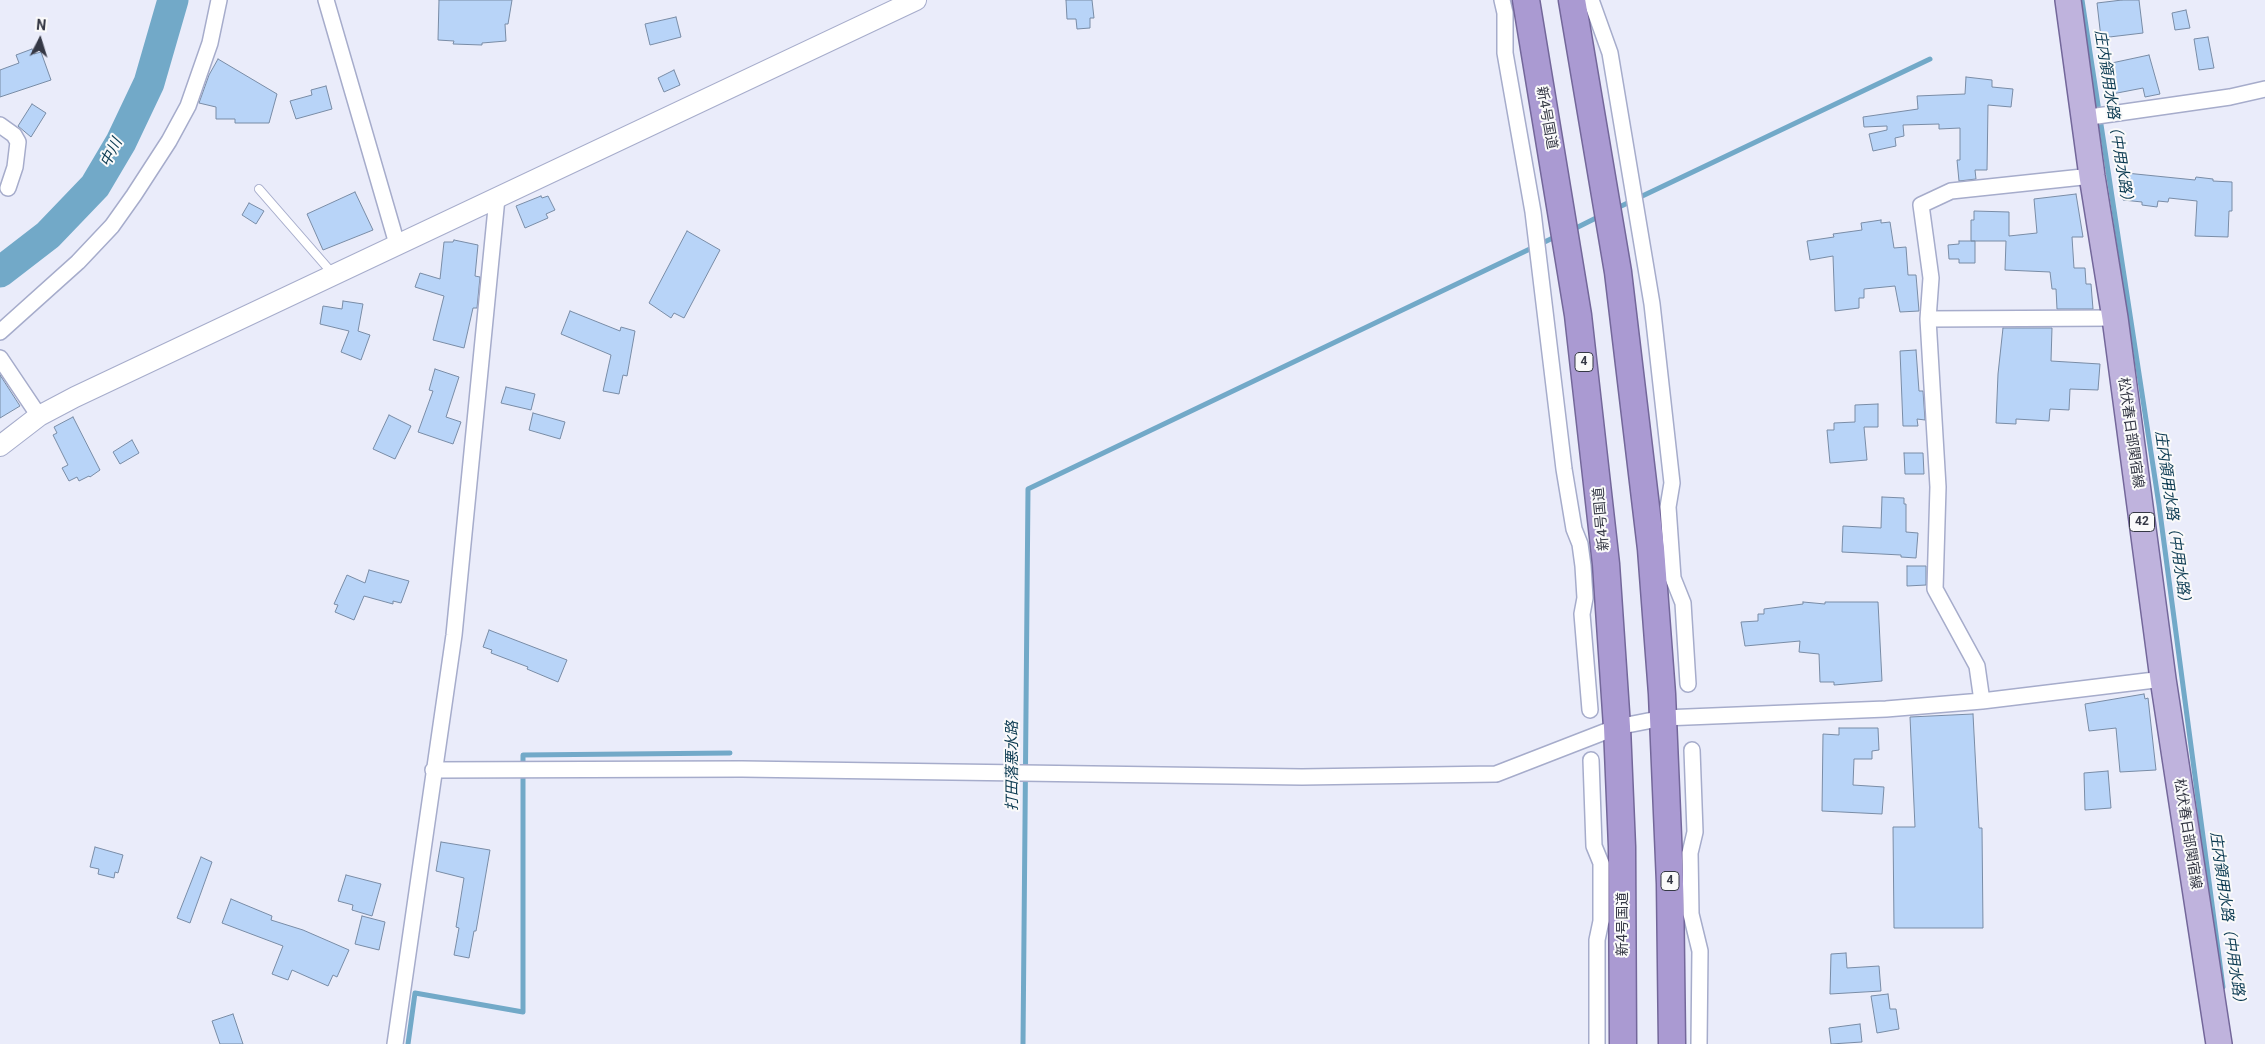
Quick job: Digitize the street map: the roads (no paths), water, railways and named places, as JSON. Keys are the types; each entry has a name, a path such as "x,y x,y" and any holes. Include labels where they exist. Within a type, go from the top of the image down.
{"highway":[{"name":"新4号国道","path":"1526,0 1578,314 1595,565 1617,728 1612,887 1623,1044"},
{"name":"4","path":"1572,0 1661,548 1663,718 1680,883 1672,1044"}],"main road":[{"name":"松伏春日部関宿線","path":"2068,0 2083,118 2115,318 2163,679 2219,1044"}],"street":[{"path":"0,332 78,262 112,226 134,195 169,141 188,106 210,43 219,0"},
{"path":"326,0 397,244"},
{"path":"1502,0 1505,13 1505,53 1533,212 1564,469 1574,529 1580,544 1595,565 1582,614 1590,710"},
{"path":"1591,0 1610,53 1652,304 1672,483 1661,548 1683,603 1688,684"},
{"path":"0,446 39,416 333,274 911,1"},
{"path":"2083,118 2230,97 2265,88"},
{"path":"0,125 14,135 18,142 15,167 8,188"},
{"path":"1982,701 1977,666 1935,589 1938,487 1928,320 1932,278 1921,205 1951,192 2092,176"},
{"path":"395,1044 433,770 454,635 497,198"},
{"path":"1928,320 2115,318"},
{"path":"0,358 39,416"},
{"path":"433,770 742,770 1302,777 1496,774 1617,728 1663,718 1886,710 1982,701 2163,679"},
{"path":"1692,750 1695,832 1680,883 1691,914 1700,951 1699,1044"},
{"path":"1591,760 1594,846 1612,887 1600,920 1597,940 1597,1044"}],"lane":[{"path":"259,189 333,274"}],"waterway":[{"name":"中川","path":"0,272 48,235 95,186 121,142 149,83 173,0"},
{"name":"庄内領用水路（中用水路）","path":"2082,0 2159,505 2223,987"},
{"path":"1615,209 1930,59"},
{"path":"1572,230 1600,216"},
{"name":"打田落悪水路","path":"1023,1044 1028,489 1557,236"},
{"path":"408,1044 415,993 523,1012 523,755 730,753"}]}
